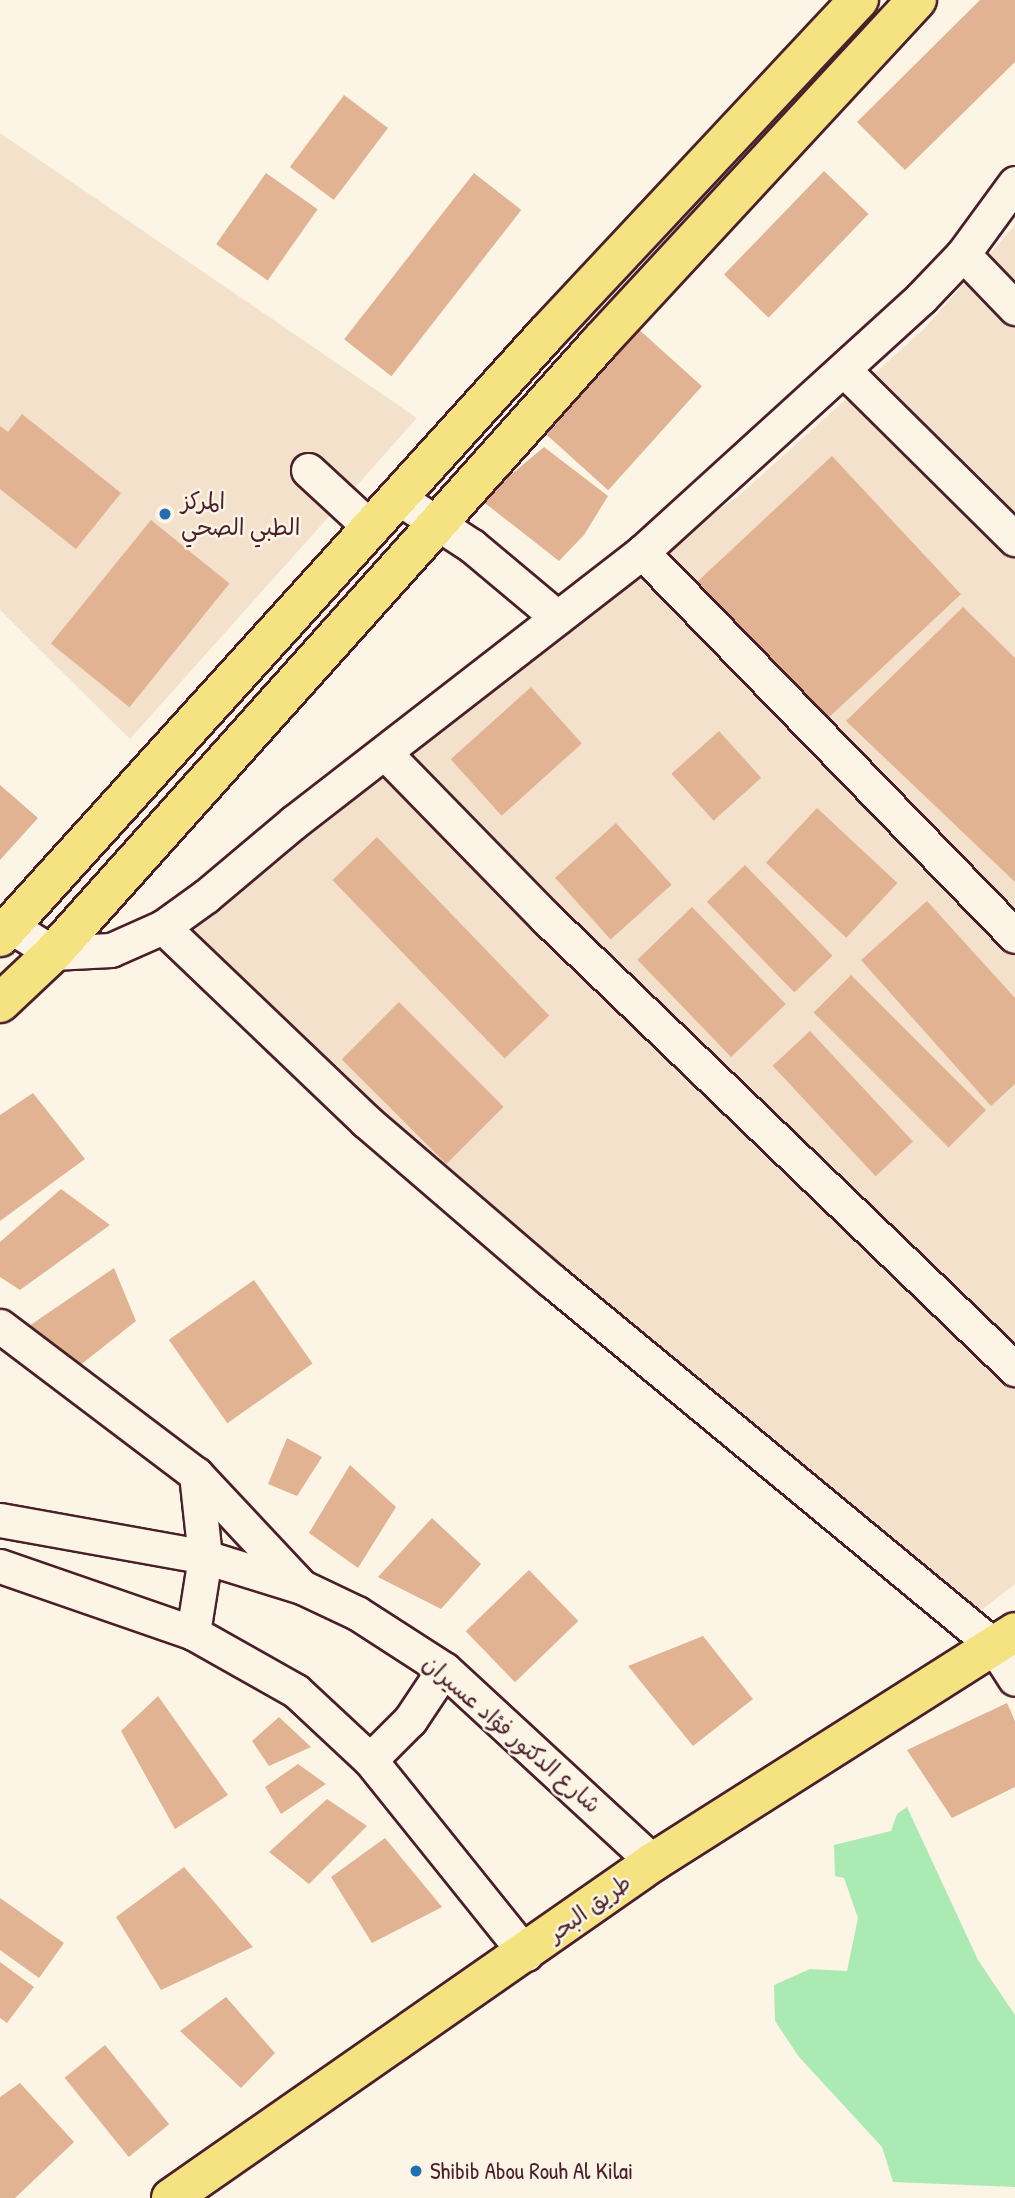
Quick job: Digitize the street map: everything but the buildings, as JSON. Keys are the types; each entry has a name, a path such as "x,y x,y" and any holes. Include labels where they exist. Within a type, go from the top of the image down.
{"main road":[{"path":"5,931 400,499 546,334 859,0"},
{"path":"0,1003 52,953 601,341 917,0"},
{"name":"طريق البحر","path":"171,2198 526,1954 653,1861 1004,1639"}],"street":[{"path":"5,931 52,953 111,950 163,927 642,552 845,371 963,254 1015,183"},
{"path":"963,254 1015,308"},
{"path":"845,371 1015,539"},
{"path":"309,470 372,529"},
{"path":"400,499 439,524 557,617"},
{"path":"642,552 1015,936"},
{"path":"386,754 545,918 1015,1368"},
{"path":"163,927 376,1130 551,1280 1004,1639 1015,1679"},
{"path":"0,1326 195,1474 302,1587"},
{"path":"194,1633 205,1557 195,1474"},
{"name":"شارع الدكتور فؤاد عسيران","path":"0,1520 205,1557 302,1587 390,1632 444,1669 653,1861"},
{"path":"0,1566 194,1633 296,1691 370,1760 526,1954"},
{"path":"370,1760 410,1720 444,1669"}],"shaded area":[{"name":"المركز الطبي الصحي","path":"0,133 417,418 130,739 0,610"},
{"path":"1015,225 1015,1584 975,1615 352,1088 184,929 500,674 743,492 925,328"}],"green space":[{"path":"907,1807 978,1960 1015,2015 1015,2187 893,2182 882,2147 799,2057 775,2021 774,1985 810,1969 847,1971 858,1918 844,1878 835,1876 834,1845 891,1831 897,1814"}],"place":[{"name":"المركز الطبي الصحي","path":"165,514"},
{"name":"Shibib Abou Rouh Al Kilai","path":"416,2171"}]}
